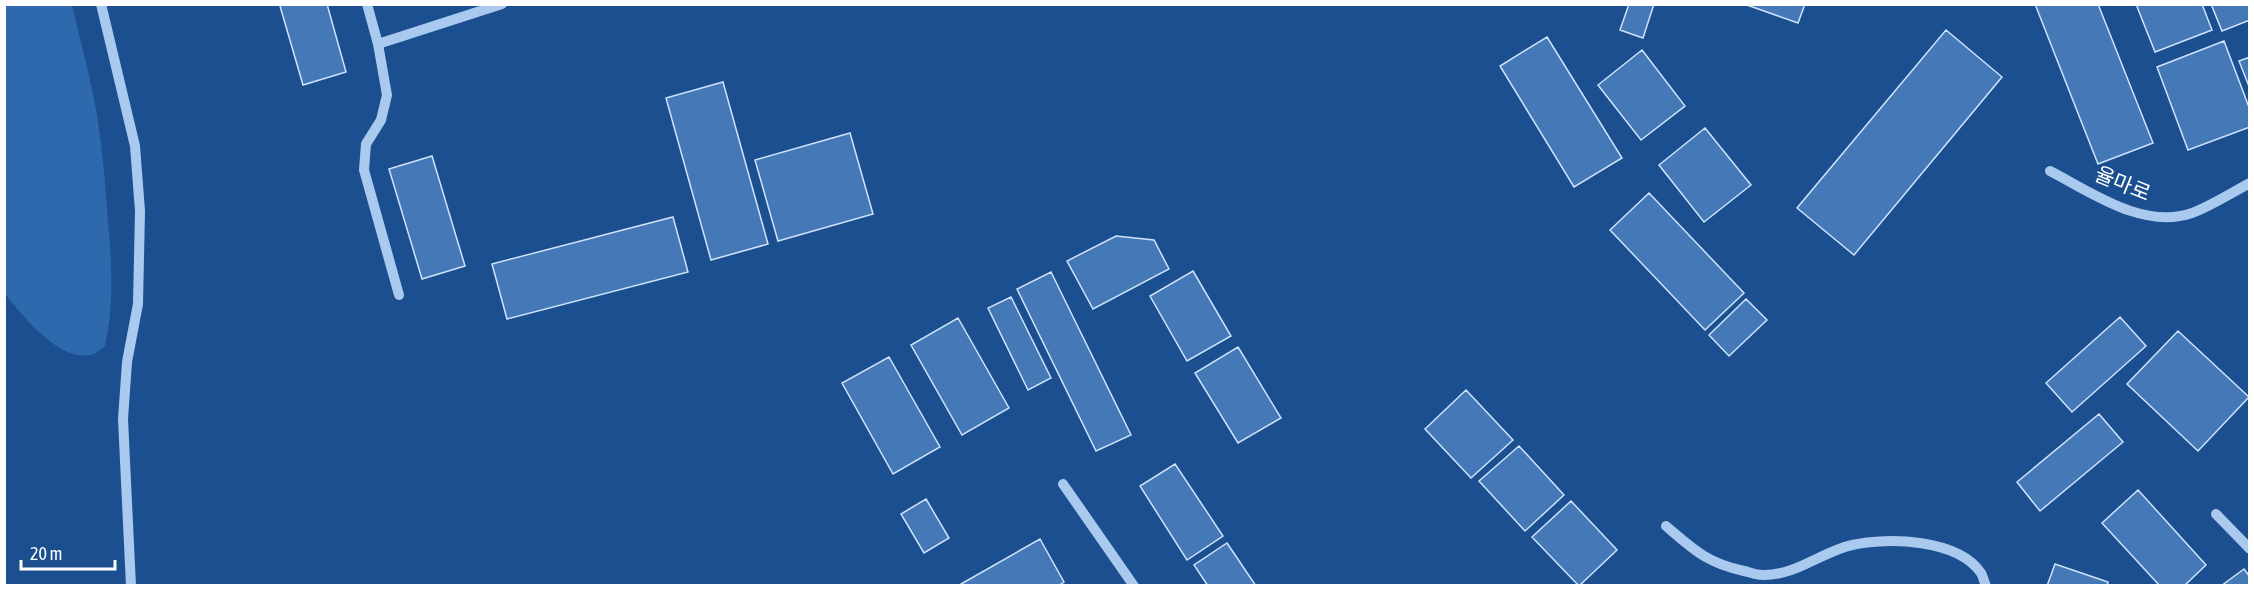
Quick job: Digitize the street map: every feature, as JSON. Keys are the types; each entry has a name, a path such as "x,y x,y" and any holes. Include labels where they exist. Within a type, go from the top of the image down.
{"lane":[{"path":"101,4 135,146 140,211 138,304 127,362 123,419 131,585"},
{"path":"367,4 378,45 387,95 381,120 366,144 364,170 399,295"},
{"path":"378,45 502,4"},
{"name":"율마로","path":"2050,171 2131,212 2161,218 2191,213 2250,183"},
{"path":"1063,484 1134,585"},
{"path":"2216,514 2250,549"},
{"path":"1666,526 1701,555 1726,567 1761,575 1792,571 1851,545 1901,540 1939,547 1965,558 1981,573 1986,585"}],"shaded area":[{"path":"4,5 72,5 92,87 99,129 110,253 111,300 108,331 105,346 94,354 81,355 56,346 32,326 5,294"}],"building":[{"path":"327,4 346,72 303,85 280,6"},
{"path":"1629,4 1654,4 1643,38 1620,30"},
{"path":"1744,4 1805,4 1798,23"},
{"path":"2035,4 2098,4 2153,143 2098,164"},
{"path":"2136,4 2202,4 2212,30 2155,52"},
{"path":"2211,4 2250,4 2250,20 2222,31"},
{"path":"1946,30 2002,77 1854,255 1797,208"},
{"path":"1547,37 1622,158 1574,187 1500,66"},
{"path":"2224,41 2250,110 2250,127 2188,150 2157,67"},
{"path":"1642,50 1685,106 1641,140 1598,85"},
{"path":"2250,57 2250,89 2239,61"},
{"path":"723,82 768,244 711,260 666,98"},
{"path":"1705,128 1751,185 1704,222 1659,165"},
{"path":"850,133 873,214 778,241 755,160"},
{"path":"432,156 465,266 422,279 389,169"},
{"path":"1649,193 1744,293 1705,330 1610,230"},
{"path":"673,217 688,272 507,319 492,264"},
{"path":"1116,236 1154,240 1169,269 1093,309 1067,261"},
{"path":"1193,271 1231,336 1187,361 1150,296"},
{"path":"1051,272 1131,435 1096,451 1017,289"},
{"path":"1011,297 1051,378 1028,390 988,308"},
{"path":"1746,299 1767,320 1729,356 1709,335"},
{"path":"2120,317 2146,346 2072,412 2046,383"},
{"path":"958,318 1009,408 962,435 911,345"},
{"path":"2178,331 2249,397 2198,451 2127,384"},
{"path":"1238,347 1281,418 1238,443 1195,373"},
{"path":"889,357 940,447 893,474 842,383"},
{"path":"1466,390 1513,440 1471,478 1425,429"},
{"path":"2099,414 2123,442 2040,511 2017,482"},
{"path":"1519,446 1564,495 1525,531 1479,481"},
{"path":"1175,464 1223,536 1187,560 1140,486"},
{"path":"2138,490 2206,565 2184,586 2160,586 2102,523"},
{"path":"926,499 949,538 924,553 901,514"},
{"path":"1571,501 1617,550 1579,586 1532,537"},
{"path":"1040,539 1064,582 1058,586 961,586 961,584"},
{"path":"1227,543 1256,586 1208,586 1194,565"},
{"path":"2055,564 2108,582 2107,586 2047,586"},
{"path":"2244,569 2250,577 2250,586 2221,586"}]}
